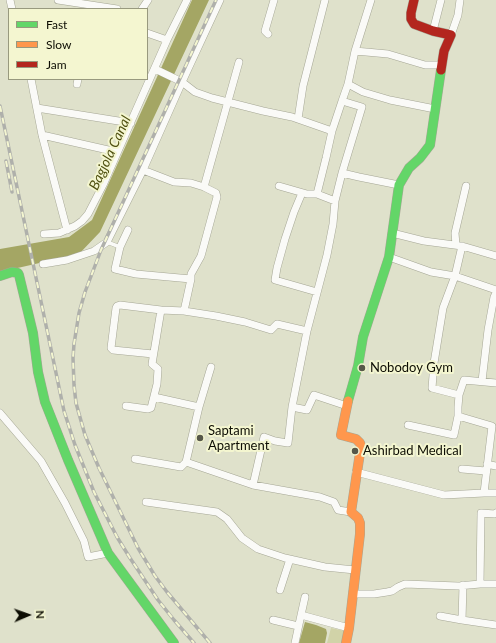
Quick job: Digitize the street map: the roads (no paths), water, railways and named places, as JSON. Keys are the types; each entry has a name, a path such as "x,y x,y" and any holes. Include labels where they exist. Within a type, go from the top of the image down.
{"street":[{"path":"58,0 110,8"},
{"path":"44,234 58,233 67,230 82,221 88,214 156,69 167,40 187,0"},
{"path":"43,264 67,260 94,251 107,242 143,170 220,0"},
{"path":"268,34 265,31 274,0"},
{"path":"298,119 303,86 323,0"},
{"path":"317,194 332,131 348,84 355,50 370,0"},
{"path":"414,0 411,13 414,24 433,31 451,35"},
{"path":"433,31 441,0"},
{"path":"351,512 360,443 356,439 341,435 347,406 358,366 363,337 389,257 399,184 409,168 420,158 430,145 441,65 444,51 458,15 460,0"},
{"path":"148,33 167,40"},
{"path":"355,50 388,54 425,65 441,65"},
{"path":"204,187 239,62"},
{"path":"156,69 182,82 195,92 212,98 292,117 332,131"},
{"path":"30,80 42,135 67,230"},
{"path":"348,84 363,92 390,100 435,109"},
{"path":"253,485 264,437 275,441 288,443 292,407 307,331 327,255 333,224 335,201 362,107 342,101"},
{"path":"37,108 131,123"},
{"path":"42,135 117,152"},
{"path":"143,170 174,182 191,183 216,192 217,197 201,256 191,274 184,311"},
{"path":"342,173 359,178 399,184"},
{"path":"279,186 302,193 317,194 335,201"},
{"path":"459,395 432,388 434,363 443,308 455,276 459,246 455,233 466,186"},
{"path":"302,193 294,212 277,268 275,280 317,292"},
{"path":"128,230 120,247 115,269 136,274 191,279"},
{"path":"392,232 424,241 459,246 496,256"},
{"path":"389,257 431,272 455,276 496,291 488,330 482,381"},
{"path":"0,276 12,272 18,273 33,332 38,372 45,402 108,553 174,643"},
{"path":"153,354 113,350 111,348 117,306 120,305 184,311 245,322 271,330 277,324 307,331"},
{"path":"126,406 148,410 151,408 157,384 158,369 152,364 161,310"},
{"path":"135,459 181,467 186,462 199,407 211,367"},
{"path":"408,425 454,435 458,416 459,395 464,380 496,383"},
{"path":"292,407 307,410 314,395 347,406"},
{"path":"154,397 199,407"},
{"path":"0,413 40,461 65,503 84,541 88,557 108,553"},
{"path":"458,416 492,426 484,493"},
{"path":"186,462 253,485 320,497 334,502 338,510 351,512 358,518 360,523 360,534 346,643"},
{"path":"462,470 496,466"},
{"path":"356,472 444,495 496,493"},
{"path":"146,502 217,512 227,519 242,538 258,549 290,559 325,567 355,570"},
{"path":"480,584 481,513 496,513"},
{"path":"280,590 290,559"},
{"path":"353,594 374,594 387,592 405,584 458,586 496,584"},
{"path":"462,620 463,585"},
{"path":"295,643 305,597"},
{"path":"301,615 349,628"},
{"path":"440,616 496,625"},
{"path":"273,620 298,626"}],"lane":[{"path":"107,242 120,247"}],"railway":[{"path":"210,643 155,576 138,548 99,468 85,435 76,403 73,358 79,313 85,292 101,250 216,0"},
{"path":"0,106 64,411 75,445 94,492 117,537 158,600 194,643"},
{"path":"6,161 12,192"}],"place":[{"name":"Nobodoy Gym","path":"362,368"},
{"name":"Saptami Apartment","path":"200,438"},
{"name":"Ashirbad Medical","path":"355,451"}],"water label":[{"name":"Bagjola Canal","path":"110,153"}]}
